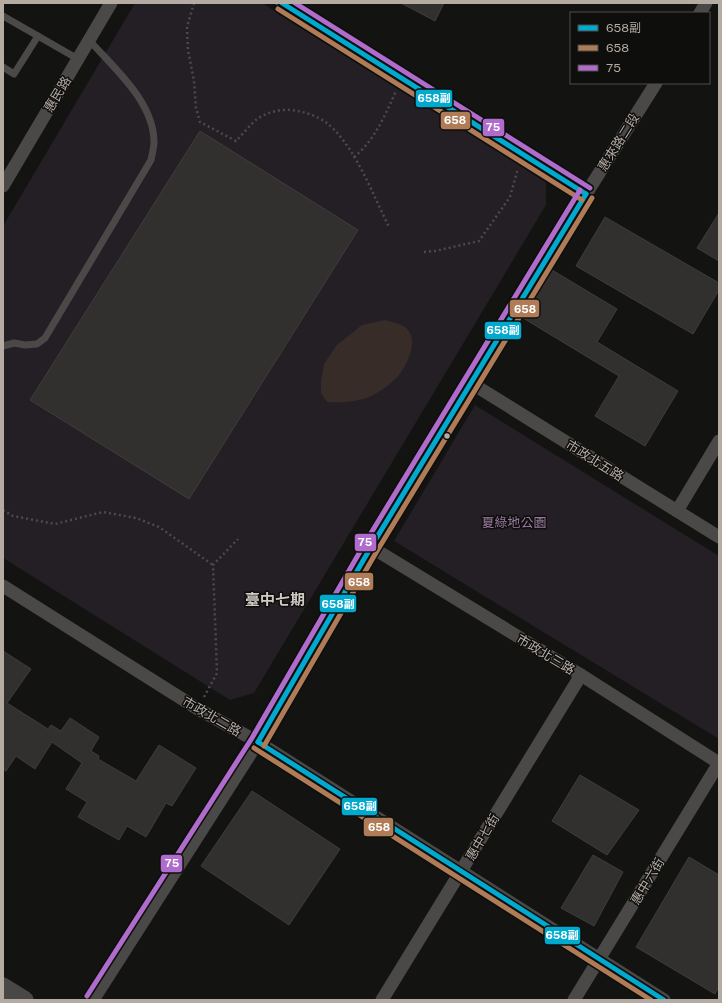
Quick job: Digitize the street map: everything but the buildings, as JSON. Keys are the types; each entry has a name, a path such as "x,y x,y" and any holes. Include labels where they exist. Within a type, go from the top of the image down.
{"street":[{"name":"惠民路","path":"3,186 112,3"},
{"path":"282,3 586,194"},
{"path":"701,12 706,3"},
{"name":"惠來路二段","path":"93,1000 258,742 371,547 586,194 655,84"},
{"name":"市政北五路","path":"471,383 719,537"},
{"path":"677,511 719,441"},
{"name":"市政北三路","path":"371,547 581,675 719,763"},
{"name":"市政北二路","path":"3,586 198,709 258,742 664,1000"},
{"name":"惠中七街","path":"382,1000 581,675"},
{"name":"惠中六街","path":"574,1000 719,763"},
{"path":"3,987 24,1000"}],"lane":[{"path":"3,16 78,59"},
{"path":"3,67 14,74 38,36"},
{"path":"3,346 14,343 25,345 38,344 46,338 151,160 154,142 151,124 144,106 133,90 89,40"}],"path":[{"path":"194,3 187,26 187,42 194,81 196,108 200,122 236,142 257,120 274,111 291,110 309,114 323,121 341,137 354,157 389,227"},
{"path":"354,157 365,149 382,122 402,78"},
{"path":"424,252 479,241 510,197 522,154"},
{"path":"3,510 13,516 55,524 103,512 136,518 160,527 213,565"},
{"path":"198,709 217,673 213,565 238,539"}],"green space":[{"path":"135,3 262,3 546,182 546,205 254,693 230,700 3,558 3,226"},
{"name":"夏綠地公園","path":"475,405 719,556 719,739 394,541"}],"shaded area":[{"path":"385,320 405,327 412,338 409,358 399,375 385,388 370,397 352,401 327,402 321,393 321,381 324,364 337,345 362,325"}],"transit line":[{"name":"658副","path":"282,3 586,194"},
{"name":"75","path":"295,3 590,188"},
{"name":"658","path":"278,9 582,200"},
{"name":"75","path":"87,996 252,738 365,543 580,190"},
{"name":"658副","path":"258,742 371,547 586,194"},
{"name":"658","path":"264,746 377,551 592,198"},
{"name":"658副","path":"258,742 664,1000"},
{"name":"658","path":"254,748 651,1000"}],"district":[{"name":"臺中七期","path":"275,600"}]}
